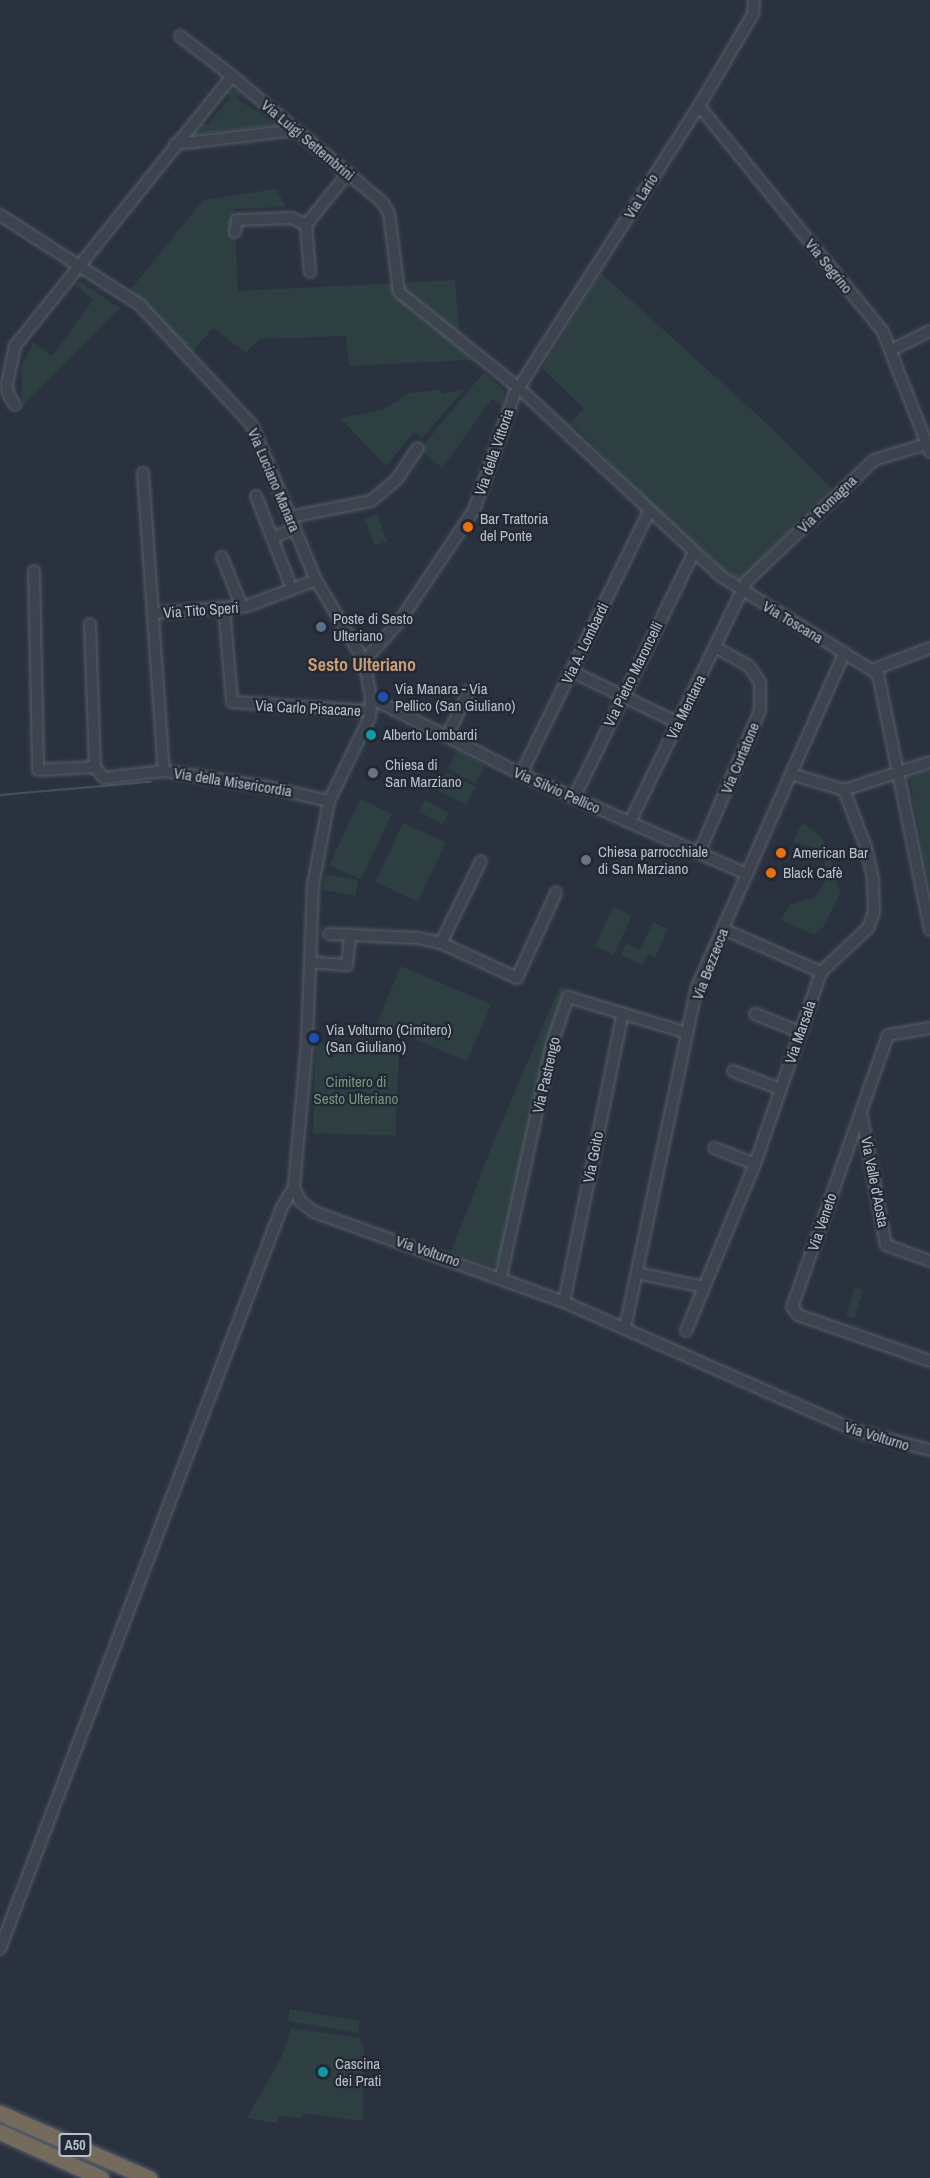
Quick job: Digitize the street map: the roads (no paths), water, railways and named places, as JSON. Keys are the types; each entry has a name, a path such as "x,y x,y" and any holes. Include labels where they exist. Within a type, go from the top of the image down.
{"highway":[{"name":"A50","path":"0,2113 149,2178"},
{"name":"A50","path":"0,2132 101,2178"}],"street":[{"name":"Via Lario","path":"519,388 699,106 753,14 754,0"},
{"name":"Via Luigi Settembrini","path":"180,36 232,76 348,174 389,213 399,292 519,388"},
{"path":"15,405 8,394 8,384 15,346 77,265 232,76"},
{"name":"Via Segrino","path":"699,106 883,332 929,447"},
{"path":"175,144 296,130"},
{"path":"310,272 306,225 348,174"},
{"name":"Via Luciano Manara","path":"0,215 140,305 252,425 316,580 364,661 371,698 371,711 329,801"},
{"path":"235,232 237,220 292,218 306,225"},
{"path":"891,350 930,331"},
{"name":"Via Toscana","path":"519,388 649,512 741,591 872,670"},
{"name":"Via della Vittoria","path":"364,661 399,622 474,510 519,388"},
{"name":"Via Romagna","path":"741,591 874,460 929,447"},
{"path":"290,517 379,498 415,458 418,448"},
{"path":"143,474 164,771"},
{"path":"256,496 289,581"},
{"name":"Via A. Lombardi","path":"521,774 649,512"},
{"path":"272,538 295,528"},
{"name":"Via Pietro Maroncelli","path":"574,798 694,552"},
{"path":"222,557 242,607"},
{"path":"34,571 38,770 95,767 90,624"},
{"name":"Via Tito Speri","path":"153,613 242,607 316,580"},
{"name":"Via Mentana","path":"630,822 741,591"},
{"name":"Via Carlo Pisacane","path":"224,608 232,702 371,711"},
{"name":"Via Curtatone","path":"699,853 760,711 760,682 749,666 715,647"},
{"path":"872,670 930,648"},
{"name":"Via Bezzecca","path":"625,1328 698,987 844,653"},
{"path":"872,670 878,674 900,772 930,930"},
{"path":"571,671 678,723"},
{"path":"447,736 470,689"},
{"name":"Via Silvio Pellico","path":"371,698 521,774 747,874"},
{"path":"791,774 844,790 930,762"},
{"name":"Via della Misericordia","path":"95,767 100,777 164,771 268,787 329,801"},
{"name":"Via Marsala","path":"686,1331 754,1164 821,972 868,928 874,912 873,878 866,847 844,790"},
{"path":"0,1948 282,1207 294,1187 310,962 313,885 329,801"},
{"path":"441,944 481,861"},
{"path":"329,934 418,938 441,944 517,978 556,893"},
{"path":"723,929 821,972"},
{"path":"310,962 347,965 350,934"},
{"name":"Via Pastrengo","path":"501,1276 552,1044 568,997 687,1033"},
{"name":"Via Goito","path":"564,1302 622,1013"},
{"path":"755,1014 800,1032"},
{"name":"Via Veneto","path":"930,1028 888,1035 793,1311 930,1361"},
{"path":"733,1071 780,1089"},
{"name":"Via Valle d'Aosta","path":"861,1109 886,1245 930,1262"},
{"path":"714,1148 754,1164"},
{"name":"Via Volturno","path":"294,1187 300,1201 314,1212 501,1276 625,1328 847,1428 930,1450"},
{"path":"637,1273 704,1287"}],"waterway":[{"path":"0,795 150,782"}],"place":[{"name":"Bar Trattoria del Ponte","path":"468,527"},
{"name":"Poste di Sesto Ulteriano","path":"321,627"},
{"name":"Via Manara - Via Pellico (San Giuliano)","path":"383,697"},
{"name":"Alberto Lombardi","path":"371,735"},
{"name":"Chiesa di San Marziano","path":"373,773"},
{"name":"American Bar","path":"781,853"},
{"name":"Chiesa parrocchiale di San Marziano","path":"586,860"},
{"name":"Black Cafè","path":"771,873"},
{"name":"Via Volturno (Cimitero) (San Giuliano)","path":"314,1038"},
{"name":"Cascina dei Prati","path":"323,2072"}],"district":[{"name":"Sesto Ulteriano","path":"362,665"}],"park label":[{"name":"Cimitero di Sesto Ulteriano","path":"356,1090"}]}
